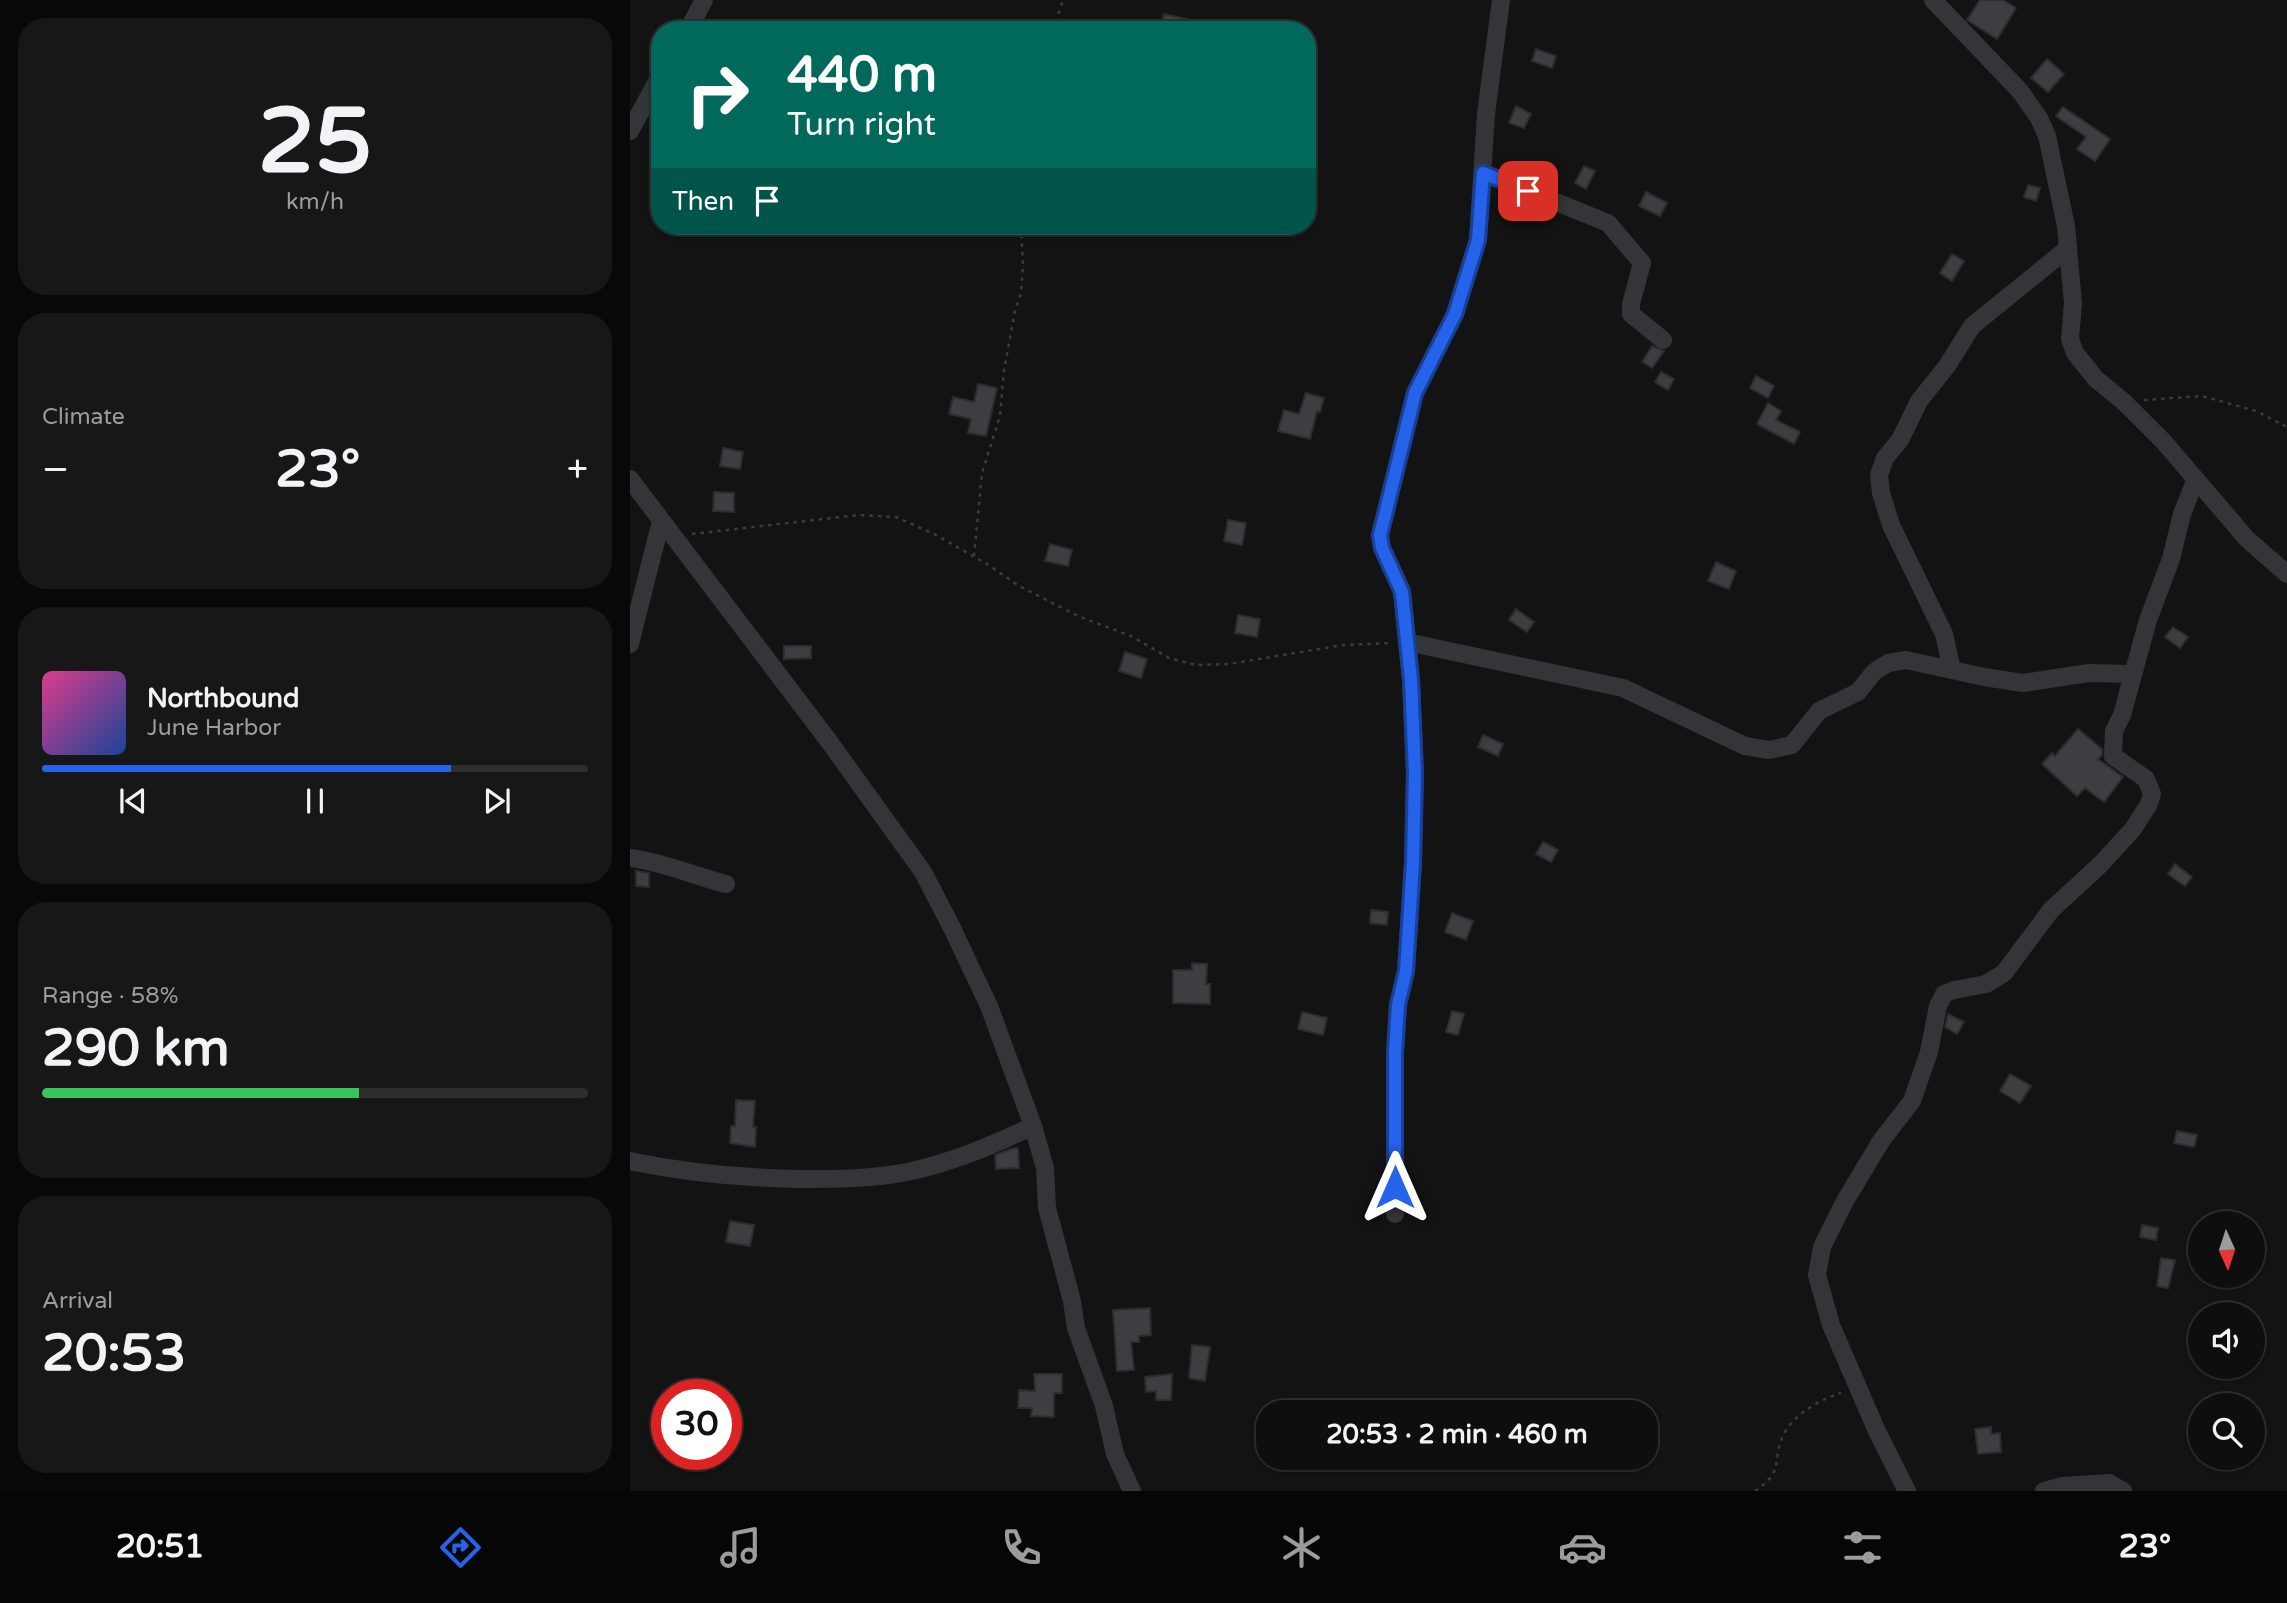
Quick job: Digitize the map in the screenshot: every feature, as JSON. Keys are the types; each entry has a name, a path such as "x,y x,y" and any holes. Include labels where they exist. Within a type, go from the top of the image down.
{"street":[{"path":"693,21 704,0"},
{"path":"1395,1214 1395,1053 1398,1005 1406,971 1415,773 1402,592 1382,548 1380,535 1415,393 1455,314 1478,240 1486,114 1501,0"},
{"path":"1933,0 2020,91 2039,118 2047,136 2066,226 2073,303 2070,340 2075,353 2096,379 2124,402 2164,442 2247,539 2287,575"},
{"path":"630,131 651,92"},
{"path":"1483,173 1608,223 1642,263 1631,304 1631,314 1663,340"},
{"path":"1952,670 1944,634 1891,525 1881,493 1879,475 1885,458 1900,440 1920,401 1947,366 1972,326 2067,249"},
{"path":"630,479 828,740 923,872 989,1006 1033,1126 1045,1168 1047,1208 1072,1301 1076,1328 1104,1406 1115,1454 1132,1491"},
{"path":"1907,1491 1857,1387 1831,1325 1817,1275 1822,1247 1845,1201 1881,1141 1912,1101 1929,1052 1938,1006 1944,994 1986,984 2004,973 2051,910 2100,865 2133,829 2149,804 2152,794 2146,779 2115,758 2112,753 2114,731 2122,715 2148,620 2171,559 2182,514 2195,481"},
{"path":"630,644 661,521"},
{"path":"1407,642 1623,688 1745,746 1769,750 1792,745 1819,712 1858,692 1874,672 1888,663 1906,660 2023,683 2089,673 2133,674"},
{"path":"630,858 652,860 687,874 726,884"},
{"path":"630,1161 673,1170 735,1177 841,1179 882,1176 909,1171 976,1151 1033,1126"},
{"path":"2044,1491 2063,1486 2109,1482 2123,1491"}],"path":[{"path":"1056,21 1063,0"},
{"path":"974,556 982,473 1000,416 1004,370 1014,311 1021,293 1021,235"},
{"path":"2124,402 2202,396 2256,411 2287,427"},
{"path":"675,539 701,532 734,531 805,520 858,515 895,517 936,535 1019,586 1078,616 1131,636 1169,658 1196,665 1230,664 1343,645 1407,642"},
{"path":"1755,1491 1768,1482 1777,1469 1784,1434 1798,1417 1826,1398 1857,1387"}],"building":[{"path":"1980,0 2003,0 2016,8 1997,39 1967,20"},
{"path":"1164,14 1196,21 1162,21"},
{"path":"1536,49 1556,56 1552,68 1532,61"},
{"path":"2047,59 2064,74 2048,92 2031,78"},
{"path":"1516,106 1531,114 1524,128 1509,123"},
{"path":"2063,107 2110,139 2095,161 2077,149 2086,137 2056,116"},
{"path":"1584,166 1595,171 1586,189 1575,183"},
{"path":"2028,185 2040,188 2036,201 2024,197"},
{"path":"1646,192 1667,203 1660,216 1639,206"},
{"path":"1952,254 1964,261 1952,281 1940,273"},
{"path":"1652,346 1664,351 1652,368 1642,362"},
{"path":"1661,372 1674,379 1668,390 1655,382"},
{"path":"1756,376 1774,386 1768,398 1750,388"},
{"path":"978,384 997,388 986,436 968,433 971,419 949,414 953,397 974,402"},
{"path":"1306,393 1324,398 1320,412 1317,411 1310,439 1278,431 1284,410 1299,414"},
{"path":"1768,403 1781,411 1776,420 1800,432 1794,444 1757,424"},
{"path":"723,448 743,452 740,469 720,466"},
{"path":"714,492 734,493 734,512 713,511"},
{"path":"1228,520 1246,523 1242,545 1224,541"},
{"path":"1050,544 1072,550 1068,566 1045,561"},
{"path":"1716,562 1736,571 1729,589 1708,581"},
{"path":"1516,609 1534,622 1527,632 1509,620"},
{"path":"1238,615 1260,619 1257,637 1235,633"},
{"path":"2173,627 2188,637 2180,648 2165,637"},
{"path":"784,646 811,646 811,658 784,659"},
{"path":"1125,652 1147,659 1141,678 1119,671"},
{"path":"2078,729 2102,749 2102,755 2098,759 2123,777 2104,802 2085,788 2077,796 2042,764 2052,753 2055,756"},
{"path":"1483,735 1503,744 1498,756 1478,747"},
{"path":"1543,842 1558,850 1551,862 1536,854"},
{"path":"2175,864 2192,877 2185,886 2168,874"},
{"path":"636,871 649,873 649,887 636,886"},
{"path":"1371,910 1388,912 1387,925 1370,923"},
{"path":"1452,913 1473,921 1466,940 1445,932"},
{"path":"1192,963 1207,964 1206,984 1210,984 1210,1004 1173,1003 1173,970 1192,970"},
{"path":"1452,1011 1464,1014 1458,1035 1446,1032"},
{"path":"1302,1012 1327,1018 1323,1035 1298,1029"},
{"path":"1948,1014 1964,1022 1957,1034 1945,1027"},
{"path":"2010,1074 2031,1086 2020,1103 2000,1091"},
{"path":"736,1100 755,1101 755,1147 730,1143 731,1126 735,1126"},
{"path":"2177,1131 2197,1135 2194,1147 2174,1143"},
{"path":"1018,1148 1019,1168 996,1169 995,1155"},
{"path":"730,1221 754,1225 750,1246 726,1242"},
{"path":"2142,1225 2158,1228 2156,1240 2140,1237"},
{"path":"2161,1258 2175,1260 2168,1288 2157,1286"},
{"path":"1150,1308 1151,1335 1139,1336 1139,1342 1131,1342 1134,1370 1117,1371 1113,1310"},
{"path":"1192,1345 1210,1347 1205,1381 1189,1378"},
{"path":"1034,1374 1062,1374 1062,1393 1054,1393 1054,1417 1031,1416 1032,1408 1018,1408 1019,1390 1035,1391"},
{"path":"1172,1374 1171,1400 1156,1400 1156,1391 1146,1392 1145,1377"},
{"path":"1991,1427 1991,1434 2000,1433 2001,1452 1978,1454 1975,1429"}],"route":[{"path":"1395,1187 1395,1053 1398,1005 1406,971 1415,773 1411,680 1402,592 1382,548 1380,535 1415,393 1455,314 1478,240 1483,173 1528,191"}]}
